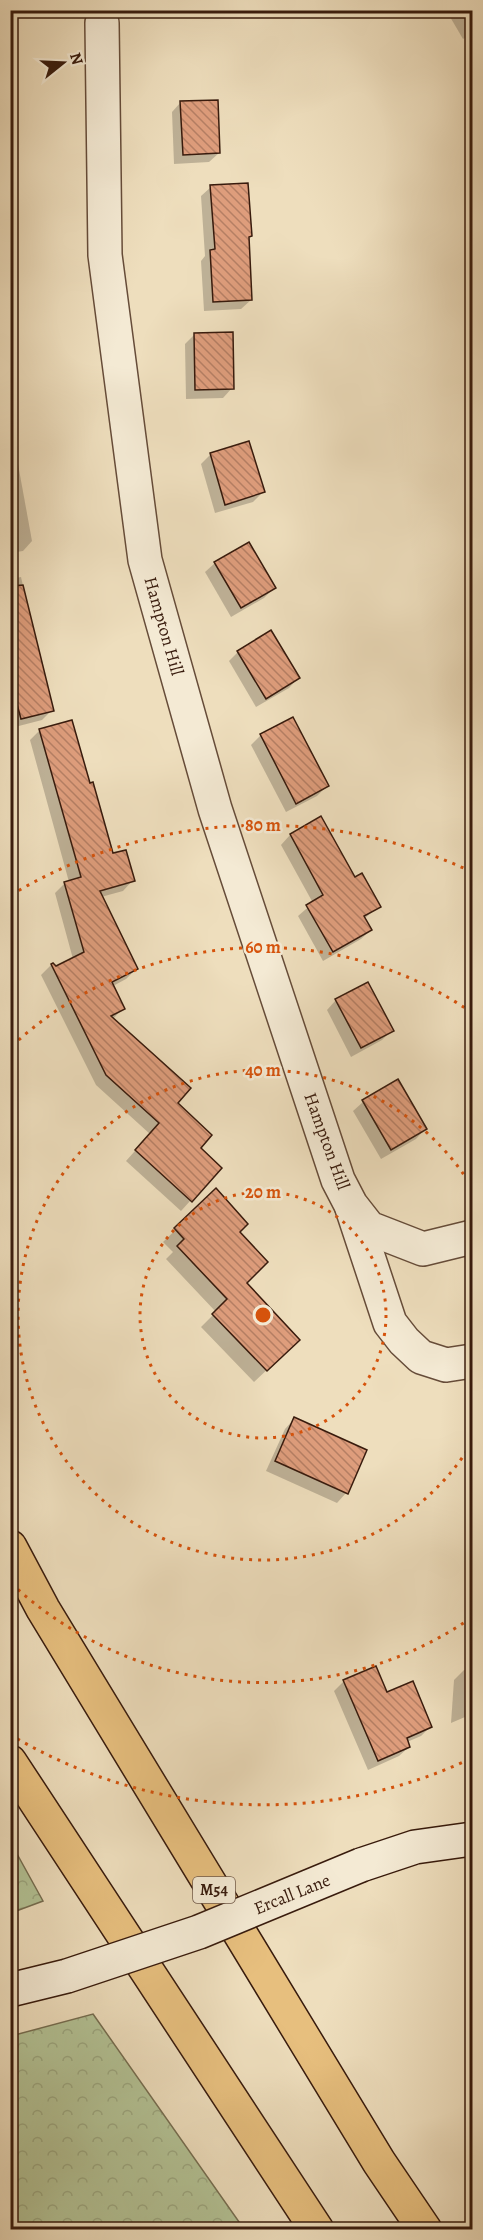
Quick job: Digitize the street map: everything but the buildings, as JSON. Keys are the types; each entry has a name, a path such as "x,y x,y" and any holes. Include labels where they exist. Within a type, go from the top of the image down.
{"highway":[{"name":"M54","path":"10,1546 43,1609 372,2151 425,2229"},
{"path":"10,1762 317,2229"}],"street":[{"name":"Hampton Hill","path":"102,23 105,255 145,560 215,809 338,1180 351,1204 369,1228 423,1249 472,1237"},
{"name":"Hampton Hill","path":"351,1204 390,1323 421,1357 446,1365 472,1361"},
{"name":"Ercall Lane","path":"10,1990 67,1977 199,1932 361,1865 415,1847 472,1839"}],"green space":[{"path":"11,1843 43,1901 10,1913"},
{"path":"93,2014 244,2229 11,2229 11,2036"}]}
